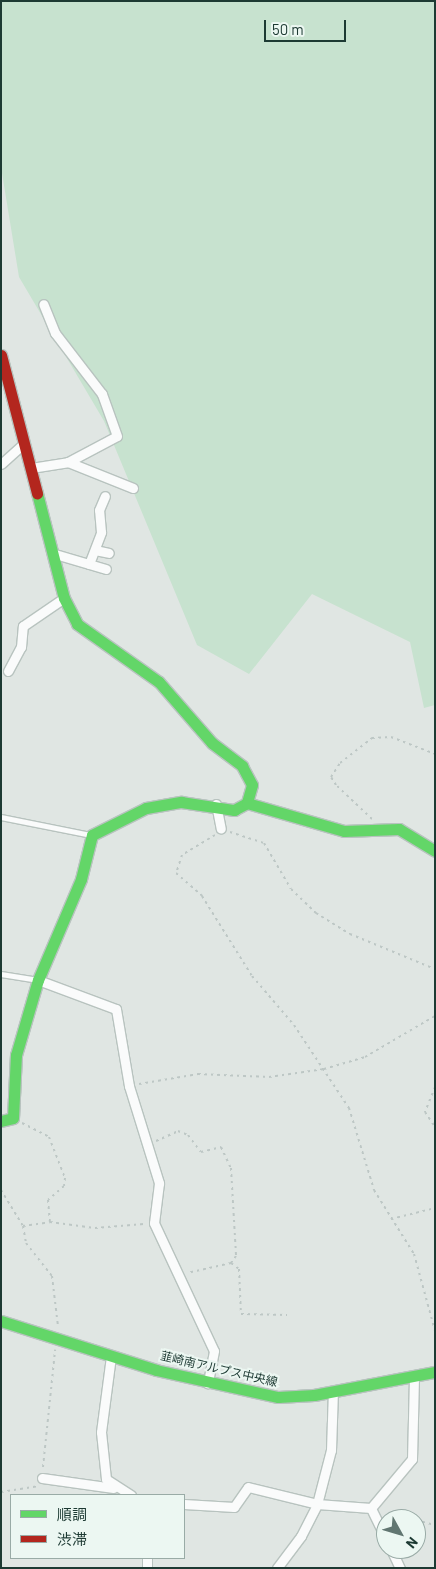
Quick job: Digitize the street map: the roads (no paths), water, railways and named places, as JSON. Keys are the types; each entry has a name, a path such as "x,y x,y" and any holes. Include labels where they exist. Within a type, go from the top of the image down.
{"street":[{"path":"31,468 68,462 117,436 102,394 55,333 43,304"},
{"path":"1,356 55,554 64,598 78,624 158,682 212,743 242,766 252,785 247,803"},
{"path":"1,464 24,443"},
{"path":"68,462 133,488"},
{"path":"89,564 95,550 105,496"},
{"path":"95,550 109,553"},
{"path":"55,554 106,569"},
{"path":"8,671 21,647 23,626 64,598"},
{"path":"1,1121 13,1118 16,1055 38,980 68,918 92,835 146,808 181,802 216,804 234,810 247,803 344,831 399,829 435,851"},
{"path":"216,804 221,830"},
{"path":"38,980 116,1009 129,1086 145,1146 160,1183 154,1223 214,1351 208,1383"},
{"name":"韮崎南アルプス中央線","path":"1,1322 56,1340 208,1383 278,1397 333,1391 435,1372"},
{"path":"111,1356 101,1432 106,1479 113,1488"},
{"path":"373,1511 412,1459 414,1376"},
{"path":"276,1568 301,1536 317,1504 331,1450 333,1391"},
{"path":"42,1478 113,1488 128,1494"},
{"path":"185,1504 234,1507 248,1487 317,1504 373,1511"},
{"path":"373,1511 376,1517"}],"lane":[{"path":"1,817 92,835"},
{"path":"1,974 38,980"}]}
